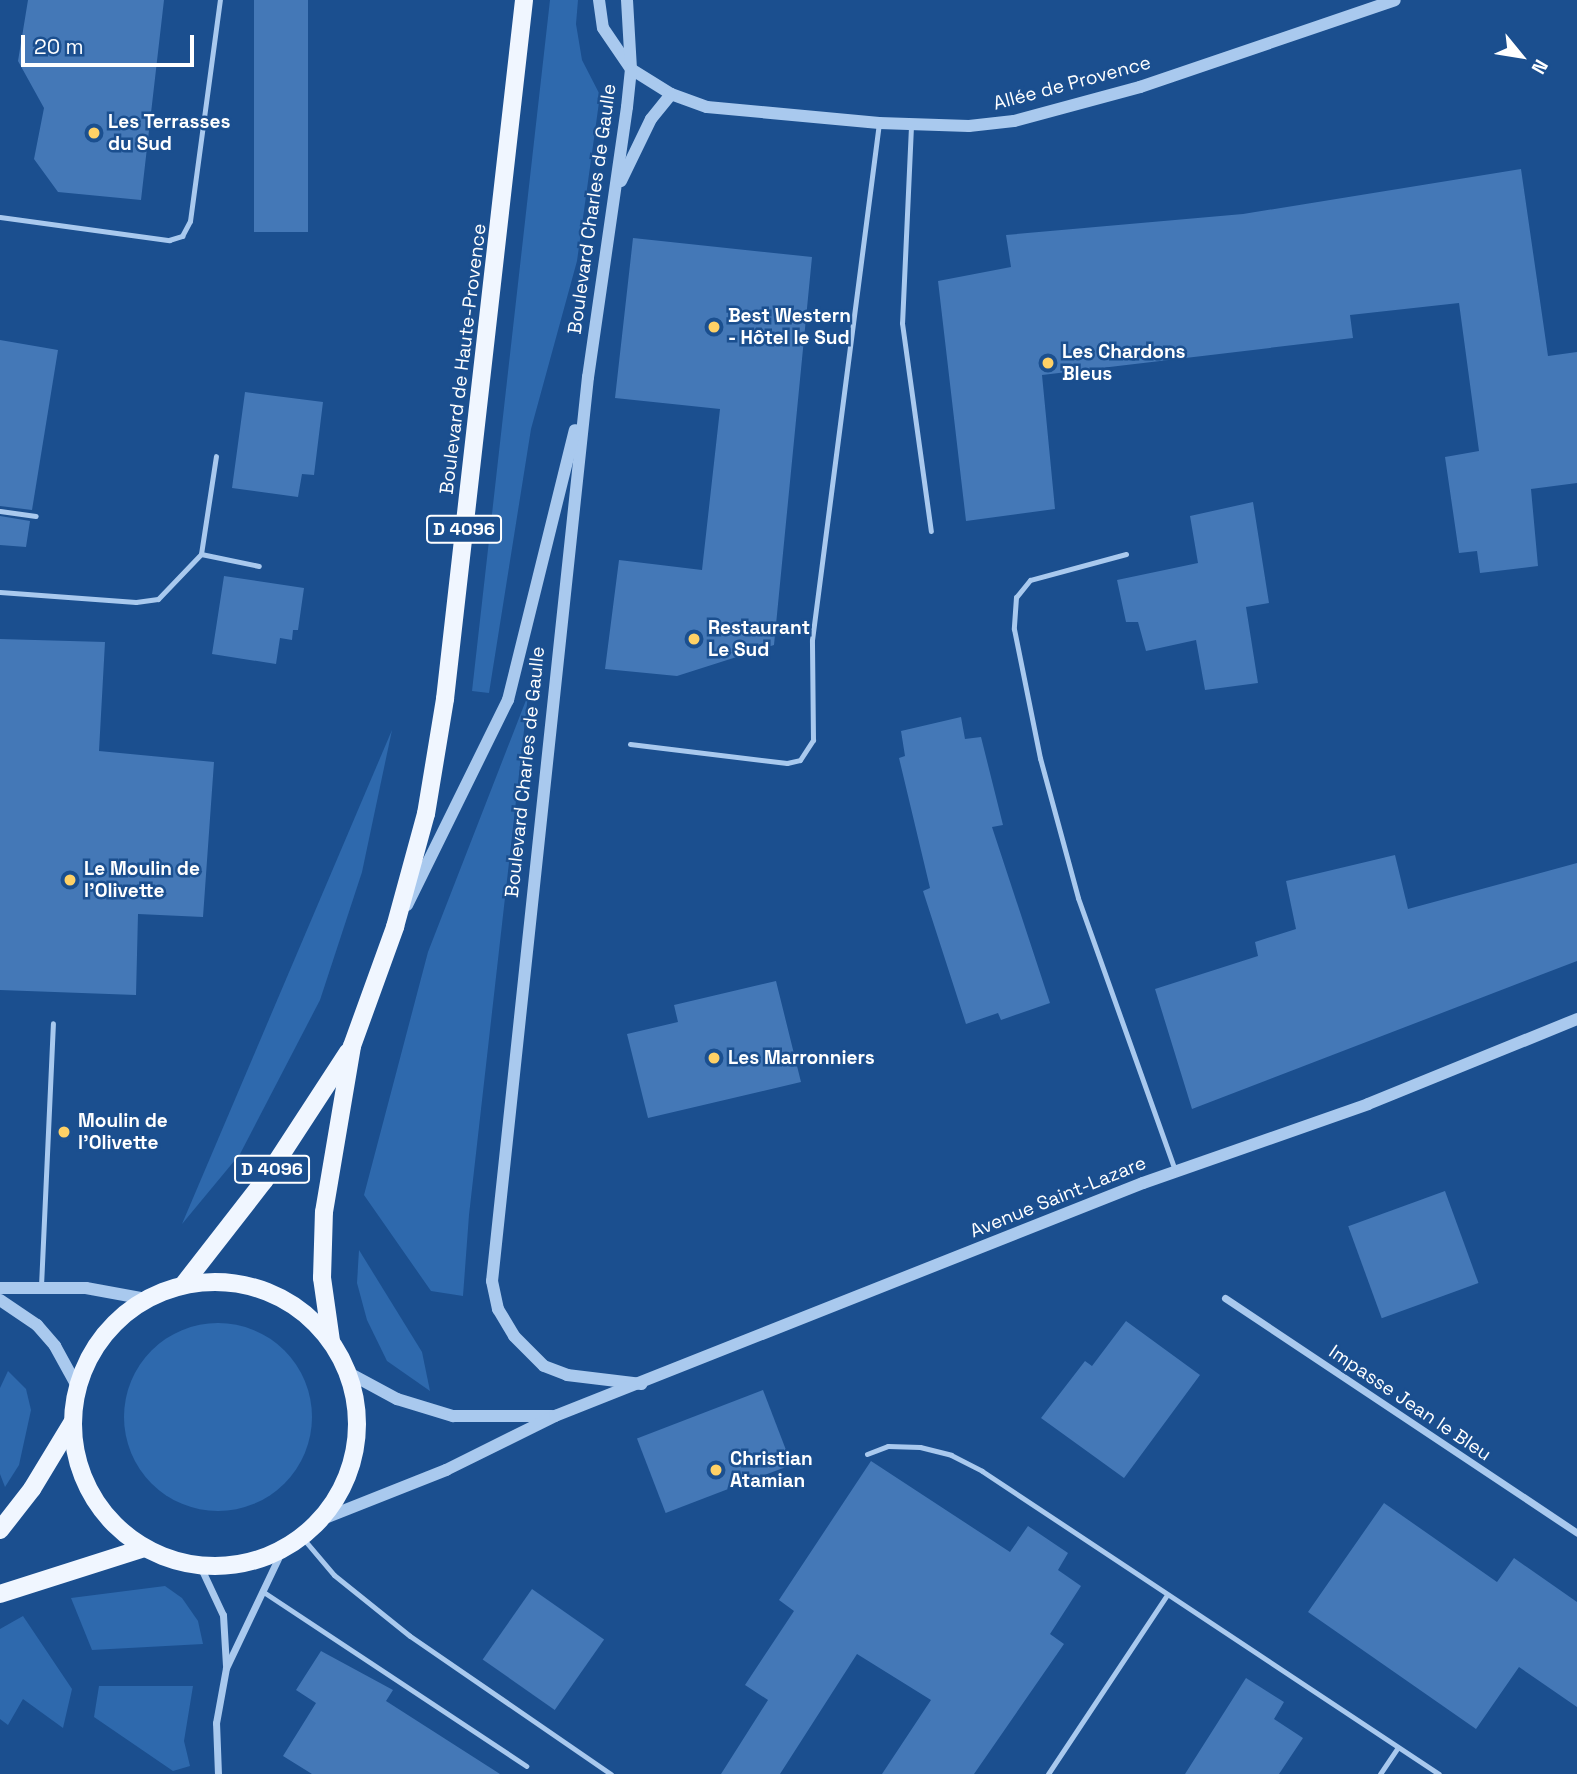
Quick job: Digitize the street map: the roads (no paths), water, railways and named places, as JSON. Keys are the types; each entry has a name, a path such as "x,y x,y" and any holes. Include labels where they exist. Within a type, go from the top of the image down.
{"main road":[{"name":"Boulevard de Haute-Provence","path":"331,1341 322,1278 324,1212 352,1046 395,927 426,814 445,699 524,0"},
{"name":"Boulevard de Haute-Provence","path":"183,1285 264,1181 352,1046"},
{"path":"225,1282 265,1291 302,1311 331,1341 347,1372 356,1411 355,1450 342,1487 320,1520 282,1549 242,1564 200,1566 144,1548 114,1525 92,1495 77,1460 72,1423 77,1386 93,1351 117,1321 146,1298 183,1285 225,1282"},
{"path":"0,1530 32,1489 72,1423"},
{"path":"0,1594 144,1548"}],"street":[{"name":"Boulevard Charles de Gaulle","path":"599,0 603,28 613,49 631,69"},
{"name":"Boulevard Charles de Gaulle","path":"627,0 631,69 588,377 492,1282 498,1309 514,1336 544,1366 567,1375 641,1384"},
{"name":"Allée de Provence","path":"631,69 671,94 707,107 879,124 1014,121 1140,87 1395,0"},
{"path":"615,194 651,119 671,94"},
{"path":"395,927 480,762 511,690 588,377"},
{"name":"Avenue Saint-Lazare","path":"555,1416 1175,1171 1367,1104 1577,1019"},
{"path":"0,1288 41,1286 146,1298"},
{"name":"Impasse Jean le Bleu","path":"1226,1298 1577,1533"},
{"path":"0,1300 37,1325 55,1346 77,1386"},
{"path":"347,1372 397,1399 453,1416 555,1416"},
{"path":"320,1520 446,1470 555,1416"},
{"path":"226,1668 282,1549"},
{"path":"200,1566 223,1615 226,1668 216,1723 218,1774"}],"lane":[{"path":"0,217 169,240 182,236 190,221 220,0"},
{"path":"630,744 787,763 800,760 813,740 812,640 879,124"},
{"path":"911,125 902,323 931,531"},
{"path":"0,592 136,602 158,598 201,554 216,456"},
{"path":"0,511 36,516"},
{"path":"201,554 259,566"},
{"path":"1126,554 1030,580 1016,597 1014,629 1040,758 1078,898 1175,1171"},
{"path":"41,1286 53,1023"},
{"path":"867,1454 888,1446 951,1455 1439,1774"},
{"path":"301,1536 334,1575 410,1636 611,1774"},
{"path":"262,1591 526,1766"},
{"path":"1048,1774 1167,1595"},
{"path":"1380,1774 1398,1747"}],"place":[{"name":"Les Terrasses du Sud","path":"94,133"},
{"name":"Best Western - Hôtel le Sud","path":"714,327"},
{"name":"Les Chardons Bleus","path":"1048,363"},
{"name":"Restaurant Le Sud","path":"694,639"},
{"name":"Le Moulin de l'Olivette","path":"70,880"},
{"name":"Les Marronniers","path":"714,1058"},
{"name":"Moulin de l'Olivette","path":"64,1132"},
{"name":"Christian Atamian","path":"716,1470"}]}
